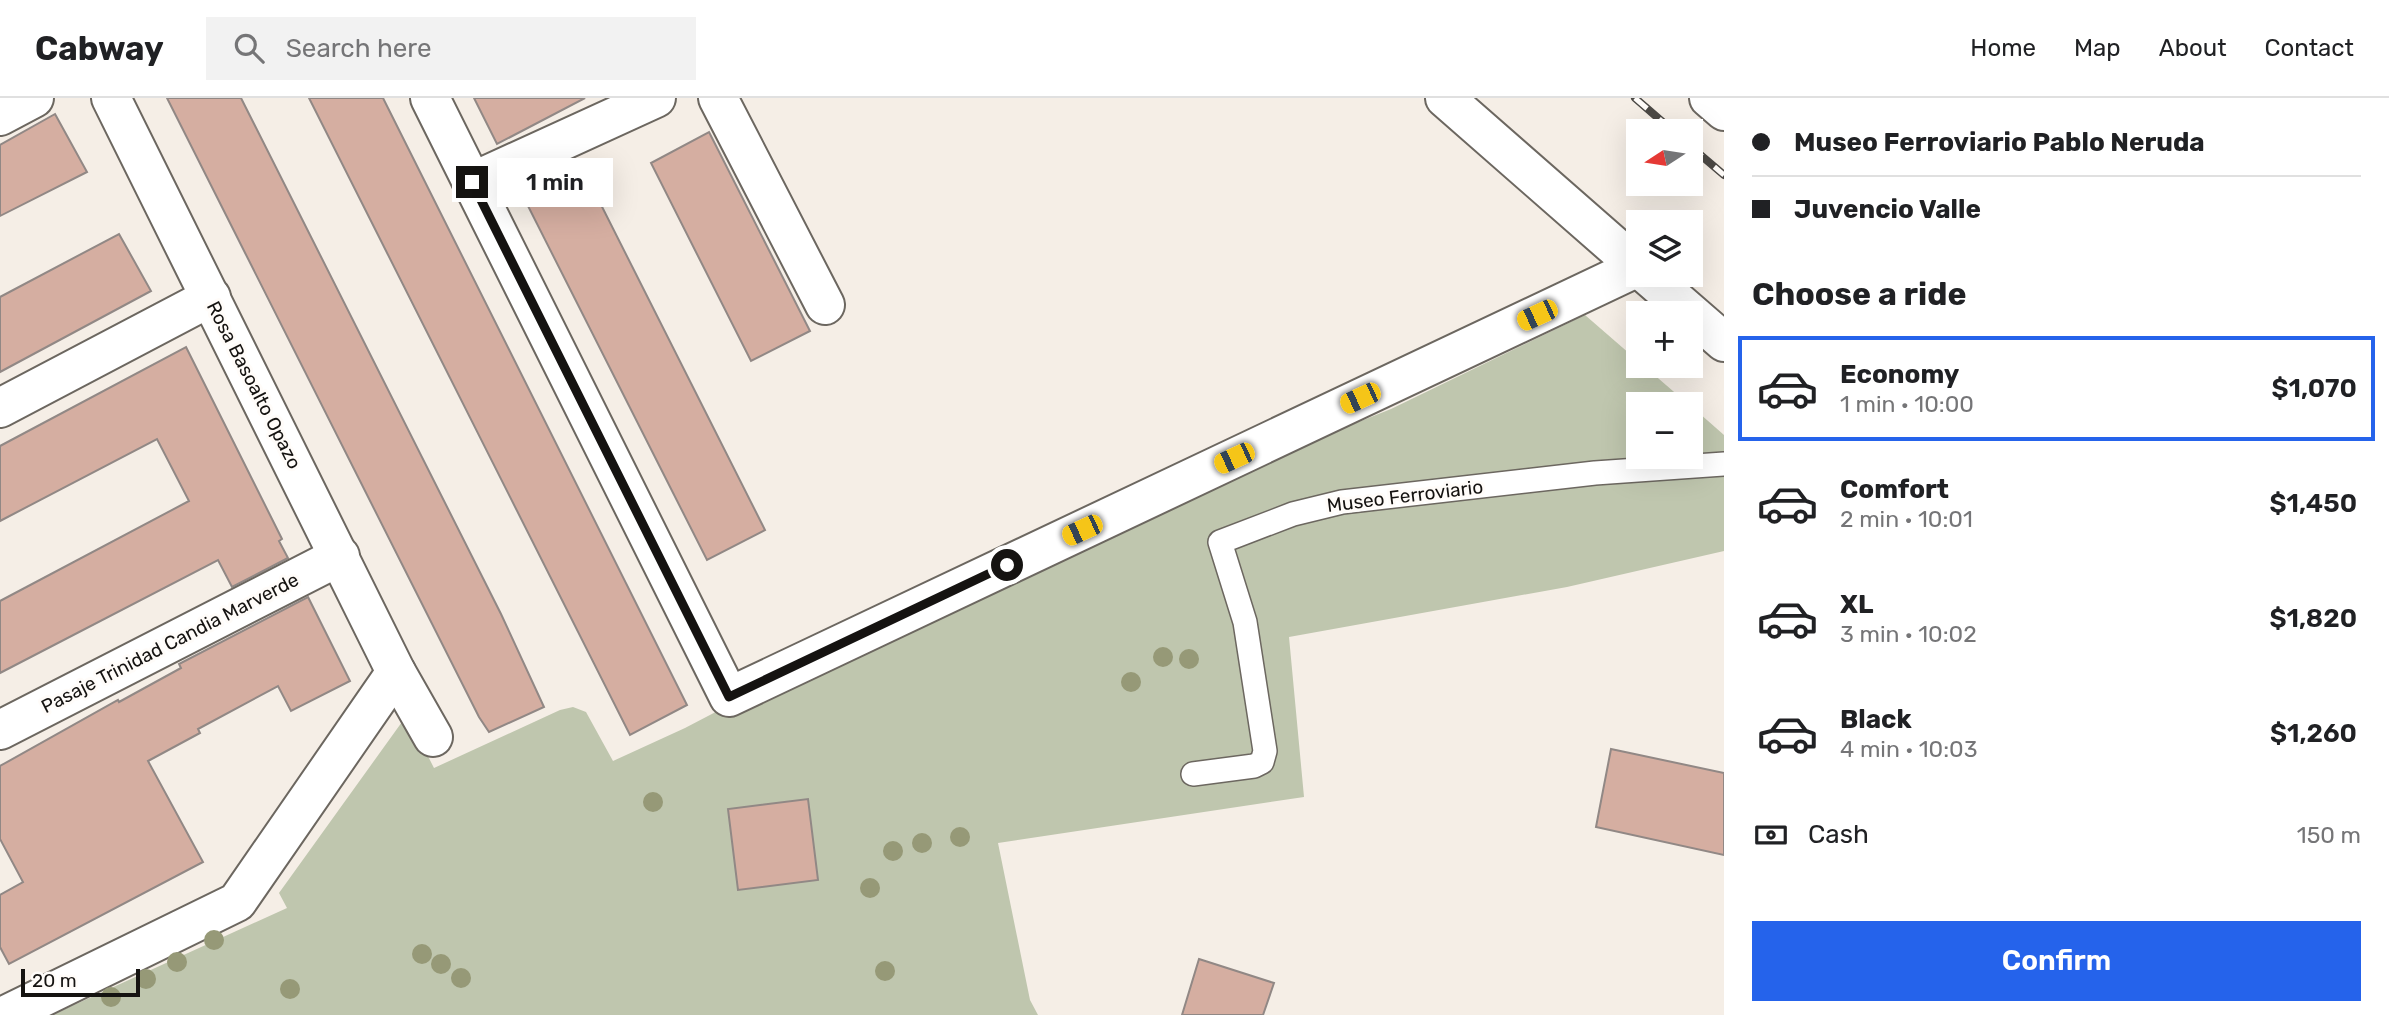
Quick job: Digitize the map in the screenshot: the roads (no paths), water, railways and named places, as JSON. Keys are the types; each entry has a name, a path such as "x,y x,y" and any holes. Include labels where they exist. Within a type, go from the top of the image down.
{"street":[{"path":"0,116 34,98"},
{"name":"Rosa Basoalto Opazo","path":"111,98 396,672 433,737"},
{"path":"429,98 729,697 1626,273"},
{"path":"472,182 656,98"},
{"path":"718,98 825,305"},
{"path":"1445,98 1626,256"},
{"path":"1709,98 1724,111"},
{"path":"1661,287 1724,342"},
{"path":"0,408 211,297"},
{"name":"Pasaje Trinidad Candia Marverde","path":"0,730 340,556"},
{"path":"6,1015 237,902 396,672"}],"lane":[{"name":"Museo Ferroviario","path":"1193,774 1254,766 1262,762 1265,751 1245,622 1220,542 1293,514 1342,502 1595,473 1724,464"}],"railway":[{"path":"1635,98 1659,119"},
{"path":"1703,157 1724,175"}]}
